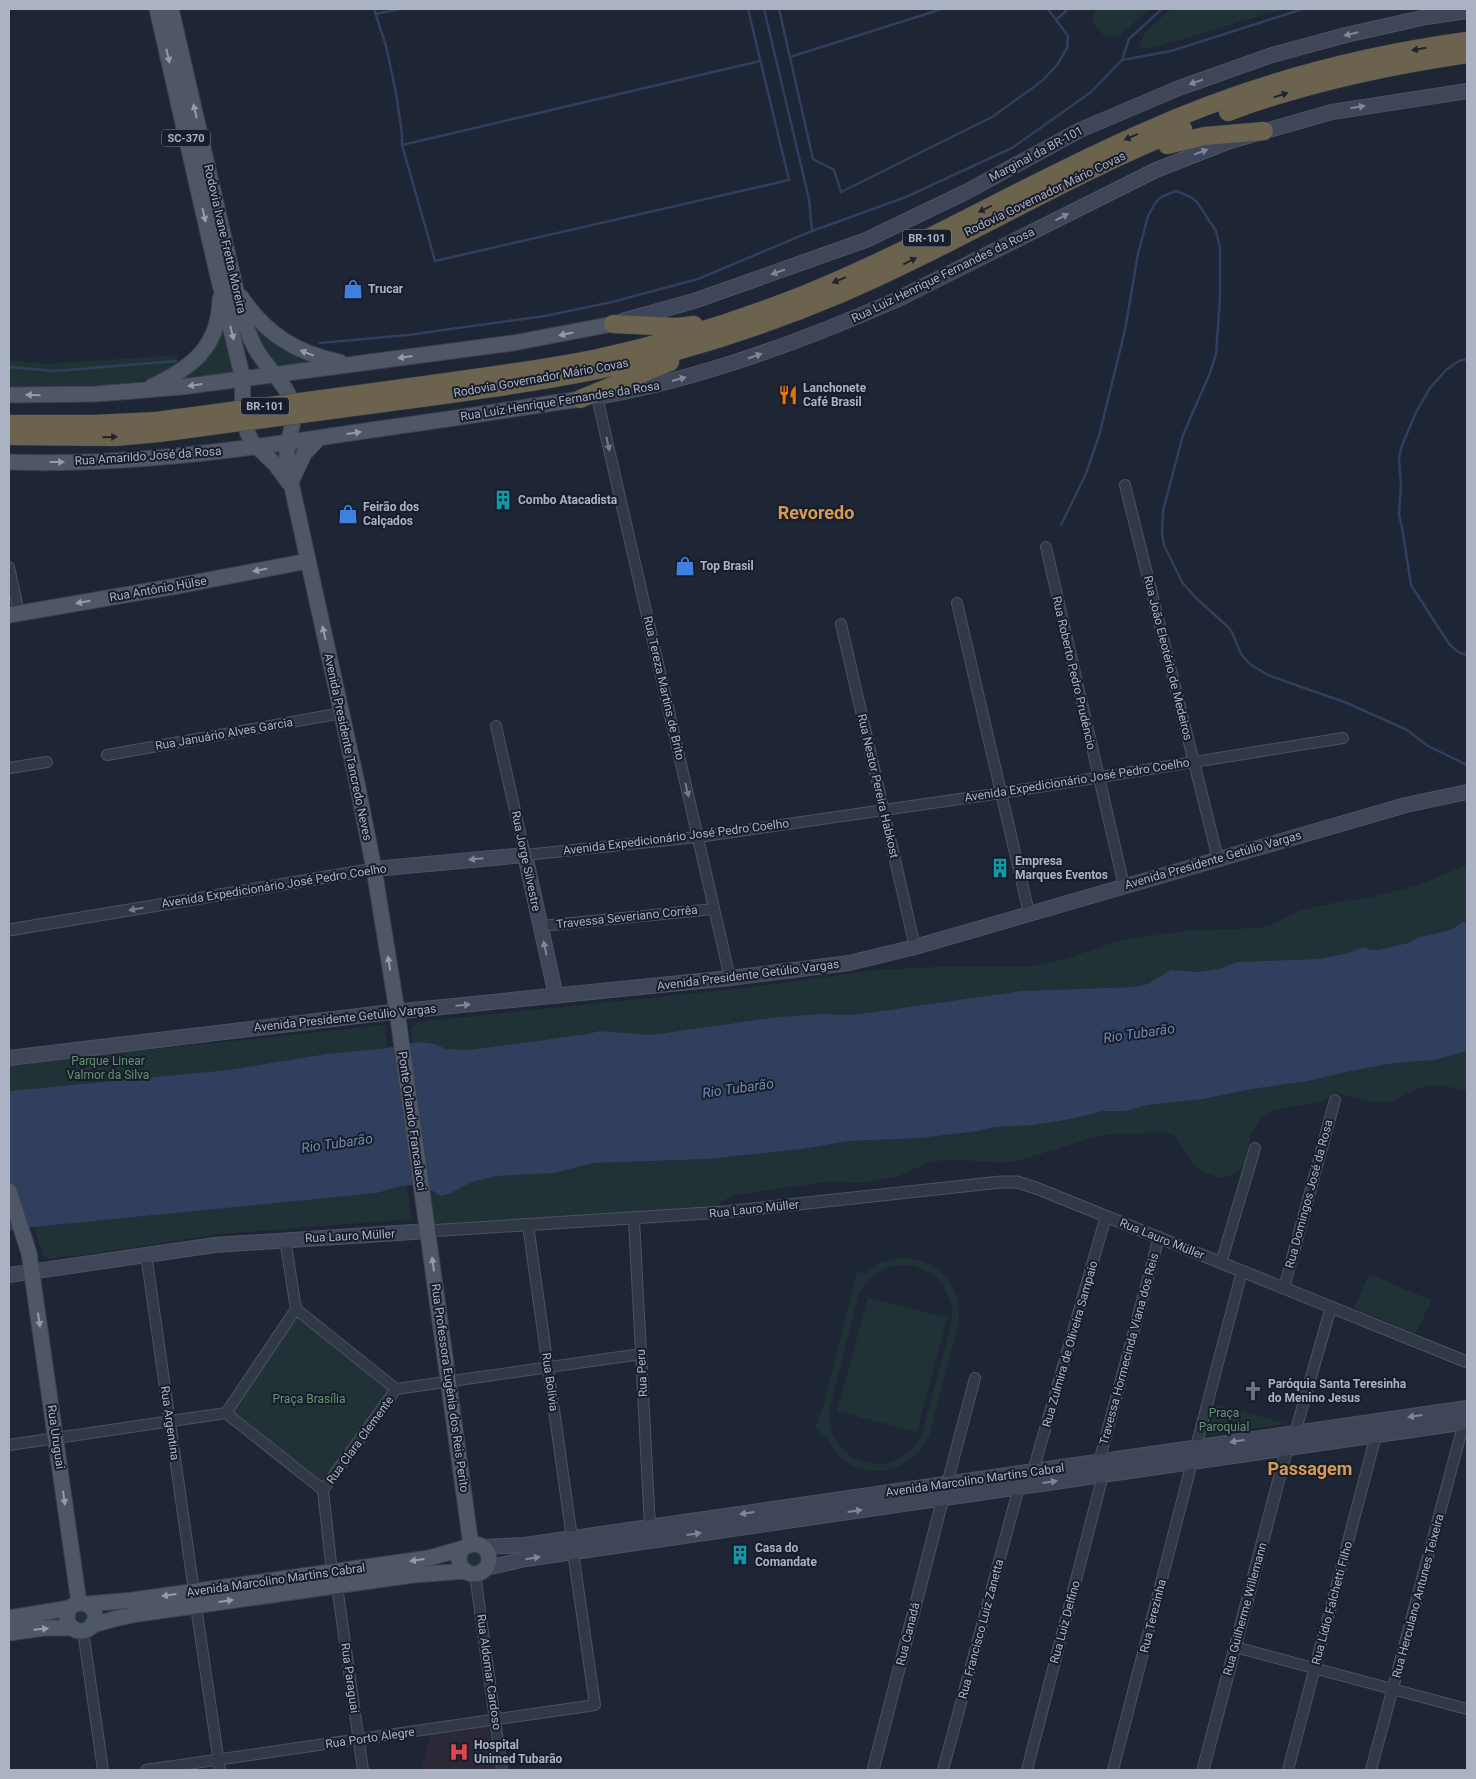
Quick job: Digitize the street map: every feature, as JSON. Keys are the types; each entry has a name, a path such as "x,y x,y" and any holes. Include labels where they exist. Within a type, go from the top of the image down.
{"highway":[{"name":"Rodovia Governador Mário Covas","path":"762,317 1107,148 1193,112 1318,70 1390,54 1467,41"},
{"name":"Rodovia Governador Mário Covas","path":"9,436 115,437 158,427 375,398 519,384 598,370 677,351 762,317 840,294 1111,160 1198,122 1283,94 1390,67 1467,54"},
{"path":"1111,160 1205,136 1264,131"},
{"path":"613,324 683,326 762,317"},
{"path":"589,398 762,317"},
{"name":"Rodovia Governador Mário Covas","path":"9,424 94,424 158,427"}],"main road":[{"name":"Rodovia Ivane Fretta Moreira","path":"157,9 243,379"},
{"name":"Rodovia Ivane Fretta Moreira","path":"172,9 242,316 261,357 276,374"},
{"name":"Marginal da BR-101","path":"613,324 694,301 866,240 966,192 1080,130 1179,88 1272,55 1346,35 1467,11"},
{"name":"Rua Luiz Henrique Fernandes da Rosa","path":"289,442 589,398 663,384 709,371 823,331 896,300 1156,170 1230,141 1332,112 1467,91"},
{"path":"142,391 184,369 196,360 205,348 216,325 220,308 216,268"},
{"path":"233,278 249,309 270,331 311,355 354,364"},
{"path":"9,395 55,396 142,391 512,343 613,324"},
{"path":"243,379 243,418 248,434 256,447 289,442 294,418 293,406 287,390 276,374"},
{"path":"290,484 300,461 319,438"},
{"name":"Avenida Presidente Tancredo Neves","path":"289,442 287,459 290,484 342,713 374,869 398,1017"},
{"name":"Avenida Presidente Tancredo Neves","path":"256,447 275,464 290,484"},
{"name":"Rua Amarildo José da Rosa","path":"9,462 97,462 256,447"},
{"name":"Rua Antônio Hülse","path":"14,614 308,561"},
{"name":"Avenida Presidente Getúlio Vargas","path":"9,1058 398,1017 556,996 730,978 849,963 915,947 1406,805 1467,792"},
{"name":"Avenida Expedicionário José Pedro Coelho","path":"374,869 525,855"},
{"name":"Rua Jorge Silvestre","path":"525,855 556,996"},
{"name":"Ponte Orlando Francalacci","path":"398,1017 428,1232"},
{"path":"9,1191 24,1254"},
{"path":"9,1224 24,1254"},
{"name":"Rua Lauro Müller","path":"9,1275 215,1245 285,1239 428,1232"},
{"name":"Rua Professora Eugênia dos Reis Perito","path":"428,1232 473,1547"},
{"name":"Rua Uruguai","path":"24,1254 32,1272 79,1605"},
{"name":"Avenida Marcolino Martins Cabral","path":"9,1618 79,1605 132,1600 195,1598 335,1579 475,1571 650,1527 944,1498 1019,1487 1196,1448 1467,1408"},
{"name":"Avenida Marcolino Martins Cabral","path":"335,1579 473,1547 573,1545 779,1515 947,1484 1034,1471 1192,1462 1466,1422"},
{"path":"1192,1462 1196,1448"},
{"path":"944,1498 947,1484"},
{"path":"473,1547 488,1555 488,1564 475,1571 459,1560 473,1547"},
{"name":"Avenida Marcolino Martins Cabral","path":"9,1633 44,1628 83,1628 195,1598"},
{"path":"79,1605 94,1609 96,1617 83,1628 70,1624 67,1616 79,1605"}],"street":[{"name":"Rua Tereza Martins de Brito","path":"589,398 698,837 730,978"},
{"name":"Rua João Eleotério de Medeiros","path":"1125,485 1218,859"},
{"name":"Rua Roberto Pedro Prudêncio","path":"1046,548 1124,886"},
{"path":"9,567 14,614"},
{"path":"957,603 1029,913"},
{"name":"Rua Nestor Pereira Habkost","path":"841,624 915,947"},
{"name":"Rua Januário Alves Garcia","path":"106,755 342,713"},
{"name":"Rua Jorge Silvestre","path":"496,726 525,855"},
{"name":"Avenida Expedicionário José Pedro Coelho","path":"525,855 698,837 1001,793 1343,738"},
{"path":"9,768 47,762"},
{"name":"Avenida Expedicionário José Pedro Coelho","path":"9,930 374,869"},
{"name":"Travessa Severiano Corrêa","path":"540,926 714,908"},
{"name":"Rua Domingos José da Rosa","path":"1284,1288 1335,1100"},
{"path":"1222,1263 1255,1148"},
{"name":"Rua Lauro Müller","path":"428,1232 764,1209 992,1183 1016,1182 1036,1188 1159,1237 1467,1362"},
{"name":"Rua Zulmira de Oliveira Sampaio","path":"1034,1471 1106,1216"},
{"name":"Rua Peru","path":"634,1219 650,1527"},
{"name":"Rua Bolívia","path":"528,1225 595,1705"},
{"name":"Travessa Hormecinda Viana dos Reis","path":"1101,1468 1159,1237"},
{"path":"285,1239 296,1310 396,1389 641,1354"},
{"name":"Rua Argentina","path":"146,1254 219,1765"},
{"path":"1196,1448 1242,1271"},
{"path":"1295,1433 1331,1307"},
{"path":"9,1445 226,1413 296,1310"},
{"path":"947,1484 975,1378"},
{"name":"Rua Clara Clemente","path":"323,1490 396,1389"},
{"path":"226,1413 323,1490"},
{"name":"Rua Herculano Antunes Teixeira","path":"1371,1770 1466,1422"},
{"name":"Rua Lídio Falchetti Filho","path":"1288,1770 1376,1435"},
{"name":"Rua Guilherme Willemann","path":"1203,1770 1287,1448"},
{"name":"Rua Terezinha","path":"1113,1770 1192,1462"},
{"name":"Rua Luiz Delfino","path":"1026,1770 1101,1468"},
{"name":"Rua Francisco Luiz Zanetta","path":"943,1770 1019,1487"},
{"name":"Rua Paraguai","path":"323,1490 363,1770"},
{"name":"Rua Canadá","path":"873,1770 944,1498"},
{"name":"Rua Aldomar Cardoso","path":"475,1571 502,1770"},
{"path":"83,1628 104,1770"},
{"path":"1235,1647 1467,1709"},
{"name":"Rua Porto Alegre","path":"146,1770 219,1765 359,1739 595,1705"}],"shaded area":[{"name":"Hospital Unimed Tubarão","path":"489,1724 495,1770 421,1770 431,1733"}],"green space":[{"path":"1096,9 1149,9 1121,35 1105,37 1092,21"},
{"path":"1171,9 1284,9 1152,48 1139,47 1145,32"},
{"path":"250,317 325,363 280,369 264,354"},
{"path":"226,319 238,372 180,378"},
{"path":"177,355 175,369 161,377 110,386 9,387 9,360 47,364"},
{"path":"1467,865 1467,923 1463,922 1450,930 1420,937 1408,943 1377,950 1363,947 1349,953 1318,959 1236,962 1222,968 1198,972 1171,970 1148,984 1132,987 1022,991 852,1015 822,1014 778,1017 650,1035 599,1031 470,1050 446,1049 435,1044 422,1042 412,1043 411,1029 417,1022 745,988 876,970 1031,966 1062,960 1118,941 1183,931 1257,928 1271,925 1299,911 1337,902 1368,898 1416,886"},
{"name":"Parque Linear Valmor da Silva","path":"385,1025 387,1048 326,1054 228,1070 9,1091 9,1066"},
{"path":"1467,1051 1467,1091 1442,1086 1430,1086 1417,1089 1395,1100 1385,1102 1334,1093 1323,1101 1274,1110 1261,1116 1251,1135 1245,1163 1236,1174 1221,1178 1205,1173 1193,1165 1174,1135 1156,1131 1142,1134 1108,1134 1006,1163 961,1160 932,1161 899,1176 870,1182 831,1181 734,1195 722,1201 718,1208 436,1226 433,1224 429,1187 441,1196 472,1182 496,1176 554,1173 594,1163 708,1159 802,1149 849,1141 921,1138 995,1127 1033,1125 1071,1119 1103,1111 1125,1111 1147,1105 1203,1099 1252,1089 1308,1081 1394,1063 1435,1060"},
{"path":"406,1184 412,1219 221,1234 48,1259 43,1255 34,1227 377,1193"},
{"path":"896,1258 910,1259 934,1267 951,1284 959,1308 959,1322 929,1436 914,1456 904,1464 881,1471 856,1467 844,1460 827,1439 815,1428 823,1406 857,1272 866,1273 880,1263","holes":["897,1265 912,1265 933,1274 943,1285 952,1306 952,1321 922,1433 911,1450 897,1460 880,1464 864,1462 850,1455 838,1444 831,1427 830,1407 861,1291 878,1272"]},
{"path":"1369,1274 1431,1300 1416,1334 1354,1308"},
{"path":"868,1297 947,1318 917,1432 837,1411"},
{"name":"Praça Brasília","path":"296,1315 391,1389 322,1484 231,1410"},
{"name":"Praça Paroquial","path":"1216,1404 1287,1424 1207,1435"},
{"path":"474,1550 480,1553 483,1559 480,1565 474,1568 468,1565 465,1559 468,1553"},
{"path":"78,1610 84,1610 88,1617 84,1624 78,1624 74,1620 74,1614"}],"water":[{"name":"Rio Tubarão","path":"1463,922 1467,923 1467,1051 1435,1060 1394,1063 1308,1081 1252,1089 1203,1099 1147,1105 1125,1111 1103,1111 1071,1119 1033,1125 995,1127 921,1138 849,1141 802,1149 708,1159 594,1163 554,1173 496,1176 472,1182 449,1194 440,1196 424,1187 410,1185 377,1193 9,1231 9,1091 228,1070 326,1054 387,1048 422,1042 435,1044 446,1049 470,1050 599,1031 650,1035 778,1017 822,1014 852,1015 1022,991 1132,987 1148,984 1171,970 1198,972 1222,968 1236,962 1318,959 1349,953 1363,947 1377,950 1450,930"}],"waterway":[{"path":"374,9 386,46 396,93 402,145 435,261 789,180 748,9"},
{"path":"375,14 401,9"},
{"path":"764,9 809,199 812,231"},
{"path":"779,9 813,159 834,170 841,192 992,117 1042,81 1057,65 1067,48 1068,36 1048,9"},
{"path":"790,57 942,9"},
{"path":"1056,20 1068,9"},
{"path":"1122,60 1129,39 1162,9"},
{"path":"320,343 408,335 545,316 612,302 698,279 812,231 906,197 1012,148 1091,92 1122,60 1171,51 1303,9"},
{"path":"402,145 760,61"},
{"path":"1061,525 1085,476 1099,436 1125,330 1138,254 1148,216 1161,197 1176,191 1191,197 1197,202 1216,231 1220,248 1220,298 1216,354 1210,373 1183,435 1163,511 1162,534 1164,545 1182,582 1232,632 1241,654 1251,665 1270,676 1347,703 1407,730 1428,746 1467,765"},
{"path":"1467,359 1459,361 1446,370 1430,388 1416,412 1401,448 1399,460 1401,484 1399,514 1411,585 1449,644 1458,652 1467,655"},
{"path":"9,367 55,371 176,361"}],"place":[{"name":"Trucar","path":"353,289"},
{"name":"Lanchonete Café Brasil","path":"788,395"},
{"name":"Combo Atacadista","path":"503,500"},
{"name":"Feirão dos Calçados","path":"348,514"},
{"name":"Top Brasil","path":"685,566"},
{"name":"Empresa Marques Eventos","path":"1000,868"},
{"name":"Paróquia Santa Teresinha do Menino Jesus","path":"1253,1391"},
{"name":"Casa do Comandate","path":"740,1555"},
{"name":"Hospital Unimed Tubarão","path":"459,1752"}],"district":[{"name":"Revoredo","path":"816,512"},
{"name":"Passagem","path":"1310,1468"}]}
